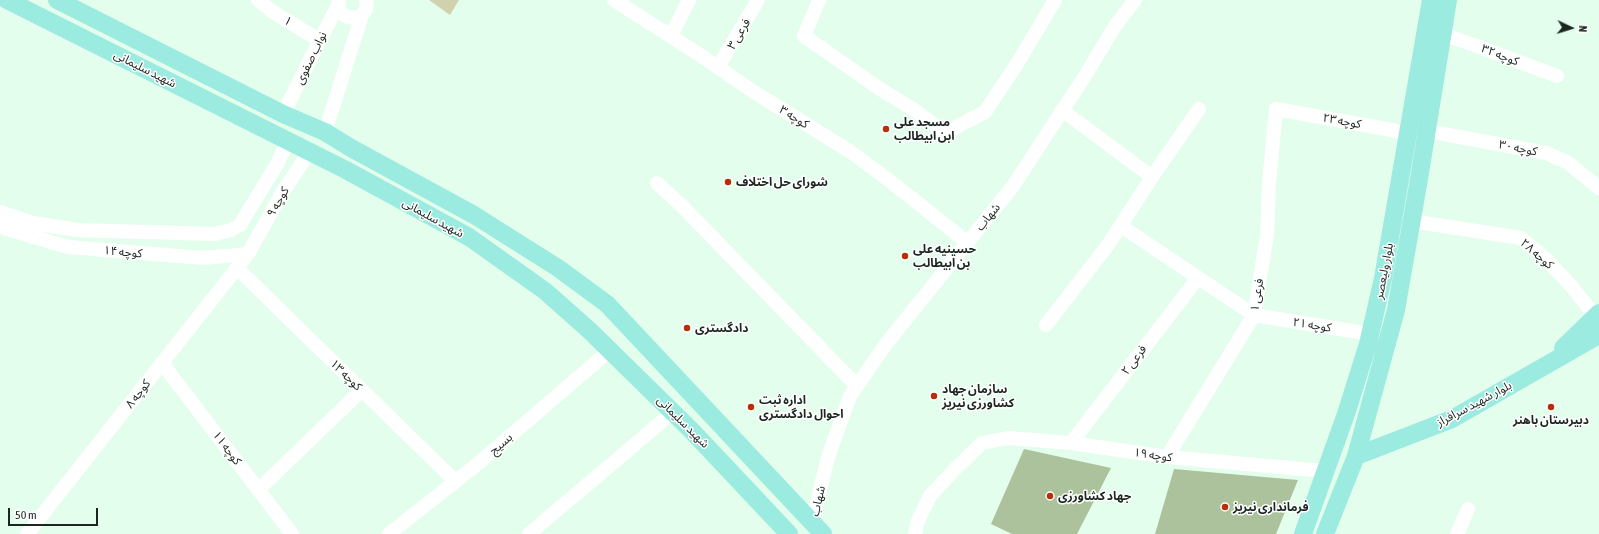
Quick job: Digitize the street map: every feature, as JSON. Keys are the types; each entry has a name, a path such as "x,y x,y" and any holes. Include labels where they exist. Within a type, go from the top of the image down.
{"main road":[{"name":"شهید سلیمانی","path":"7,0 310,151 469,237 545,291 610,350 673,412 789,534"},
{"name":"شهید سلیمانی","path":"57,0 283,114 325,132 351,148 474,215 558,268 607,304 818,528"},
{"name":"بلوار ولیعصر","path":"1303,534 1346,414 1370,334 1383,278 1431,0"},
{"name":"بلوار ولیعصر","path":"1325,534 1356,456 1396,310 1448,0"},
{"path":"135,64 147,45"},
{"path":"1401,176 1419,179"},
{"name":"بلوار شهید سرافراز","path":"1545,365 1597,315"},
{"path":"610,350 632,331"},
{"name":"بلوار شهید سرافراز","path":"1356,456 1452,419 1599,335"}],"street":[{"name":"۱","path":"258,0 273,12 319,40"},
{"path":"325,132 362,15 366,10 366,0"},
{"name":"کوچه ۳","path":"614,0 671,36 754,92 851,152 968,243"},
{"path":"671,36 689,0"},
{"name":"فرعی ۳","path":"718,68 758,0"},
{"path":"819,0 804,36 945,133 985,112 1055,0"},
{"name":"شهاب","path":"818,528 828,457 850,396 886,344 1013,186 1115,26 1135,0"},
{"name":"نواب صفوی","path":"283,114 339,2"},
{"path":"339,2 340,10 344,15 350,18 356,18 362,15"},
{"name":"کوچه ۳۲","path":"1442,34 1557,76"},
{"path":"1046,324 1108,245 1152,176 1199,109"},
{"name":"کوچه ۲۳","path":"1276,109 1408,133"},
{"name":"فرعی ۱","path":"1167,457 1254,316 1267,235 1269,183 1276,109"},
{"path":"1062,110 1152,176"},
{"name":"کوچه ۳۰","path":"1427,131 1546,153 1567,162 1599,188"},
{"name":"کوچه ۱۴","path":"0,212 33,223 77,230 215,234 231,230 240,225 277,164 288,140"},
{"name":"کوچه ۹","path":"248,254 282,193 310,151"},
{"path":"657,183 681,205 857,386"},
{"name":"کوچه ۲۸","path":"1411,221 1521,238 1546,259 1597,315"},
{"path":"1121,226 1254,316"},
{"name":"کوچه ۱۴","path":"0,227 68,247 203,258 248,254"},
{"name":"کوچه ۸","path":"27,534 248,254"},
{"name":"کوچه ۱۳","path":"237,268 455,481"},
{"name":"فرعی ۲","path":"1071,443 1198,278"},
{"name":"کوچه ۲۱","path":"1254,316 1370,334"},
{"name":"بسیج","path":"389,534 480,462 610,350"},
{"name":"کوچه ۱۱","path":"162,363 292,534"},
{"path":"258,490 362,390"},
{"path":"529,534 673,412"},
{"name":"کوچه ۱۹","path":"915,534 917,523 930,496 955,469 982,443 1008,438 1071,443 1167,457 1325,471"},
{"path":"1457,534 1468,509"}],"green space":[{"path":"429,0 459,0 450,15"}],"building":[{"name":"جهاد کشاورزی","path":"1024,449 1111,468 1077,534 1012,534 991,524"},
{"name":"فرمانداری نیریز","path":"1174,469 1298,480 1276,534 1155,534"}],"place":[{"name":"مسجد علی ابن ابیطالب","path":"886,129"},
{"name":"شورای حل اختلاف","path":"728,182"},
{"name":"حسینیه علی بن ابیطالب","path":"905,256"},
{"name":"دادگستری","path":"687,328"},
{"name":"سازمان جهاد کشاورزی نیریز","path":"934,396"},
{"name":"اداره ثبت احوال دادگستری","path":"751,407"},
{"name":"دبیرستان باهنر","path":"1551,407"},
{"name":"جهاد کشاورزی","path":"1050,496"},
{"name":"فرمانداری نیریز","path":"1225,507"}]}
